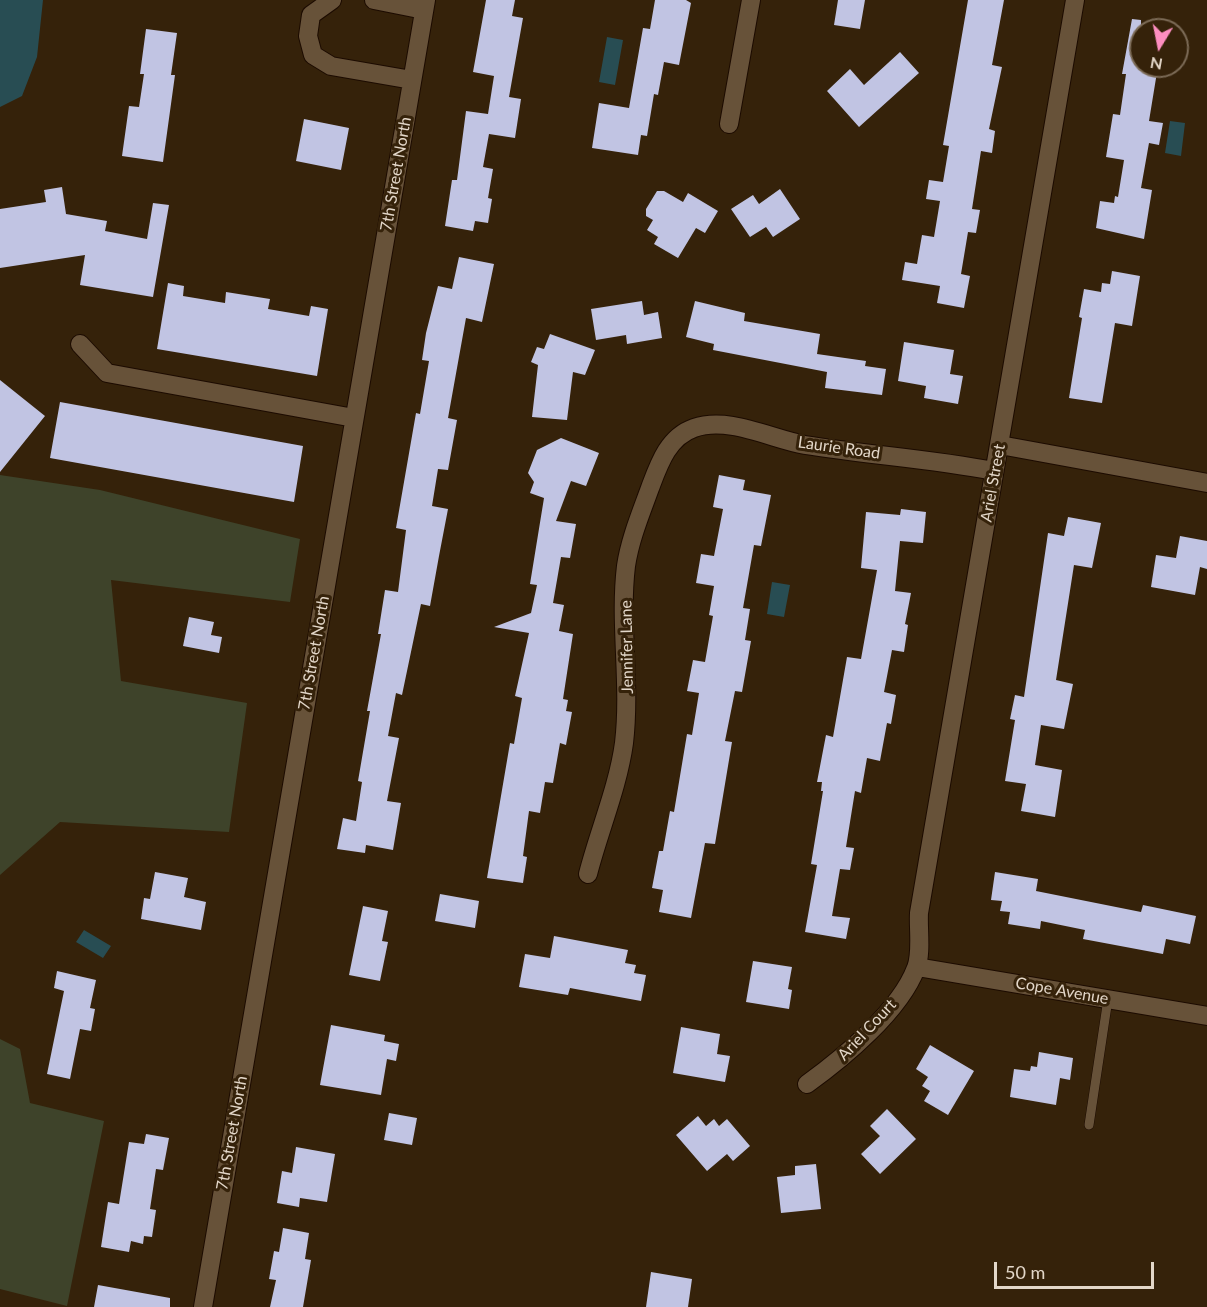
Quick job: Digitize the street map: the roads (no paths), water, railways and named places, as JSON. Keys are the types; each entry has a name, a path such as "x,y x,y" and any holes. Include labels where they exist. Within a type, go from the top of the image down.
{"street":[{"path":"332,0 311,15 308,36 313,55 331,66 412,80"},
{"path":"374,0 425,5"},
{"path":"729,124 751,0"},
{"name":"Ariel Street","path":"917,967 919,913 1075,0"},
{"name":"7th Street North","path":"203,1307 425,5"},
{"path":"80,344 107,373 354,418"},
{"name":"Laurie Road","path":"686,432 713,424 721,425 802,445 936,460 994,471"},
{"name":"Jennifer Lane","path":"588,874 622,754 627,720 627,565 634,533 662,457 672,443 686,432"},
{"path":"1000,445 1207,483"},
{"name":"Cope Avenue","path":"917,967 1207,1016"},
{"name":"Ariel Court","path":"807,1084 836,1064 864,1038 892,1006 917,967"}],"lane":[{"path":"1089,1125 1108,999"}],"water":[{"path":"0,0 43,0 37,57 22,96 0,107"},
{"path":"607,37 623,40 615,85 599,82"},
{"path":"1170,121 1185,123 1181,156 1165,153"},
{"path":"772,582 790,585 784,617 767,614"},
{"path":"84,930 111,946 103,958 76,942"}]}
